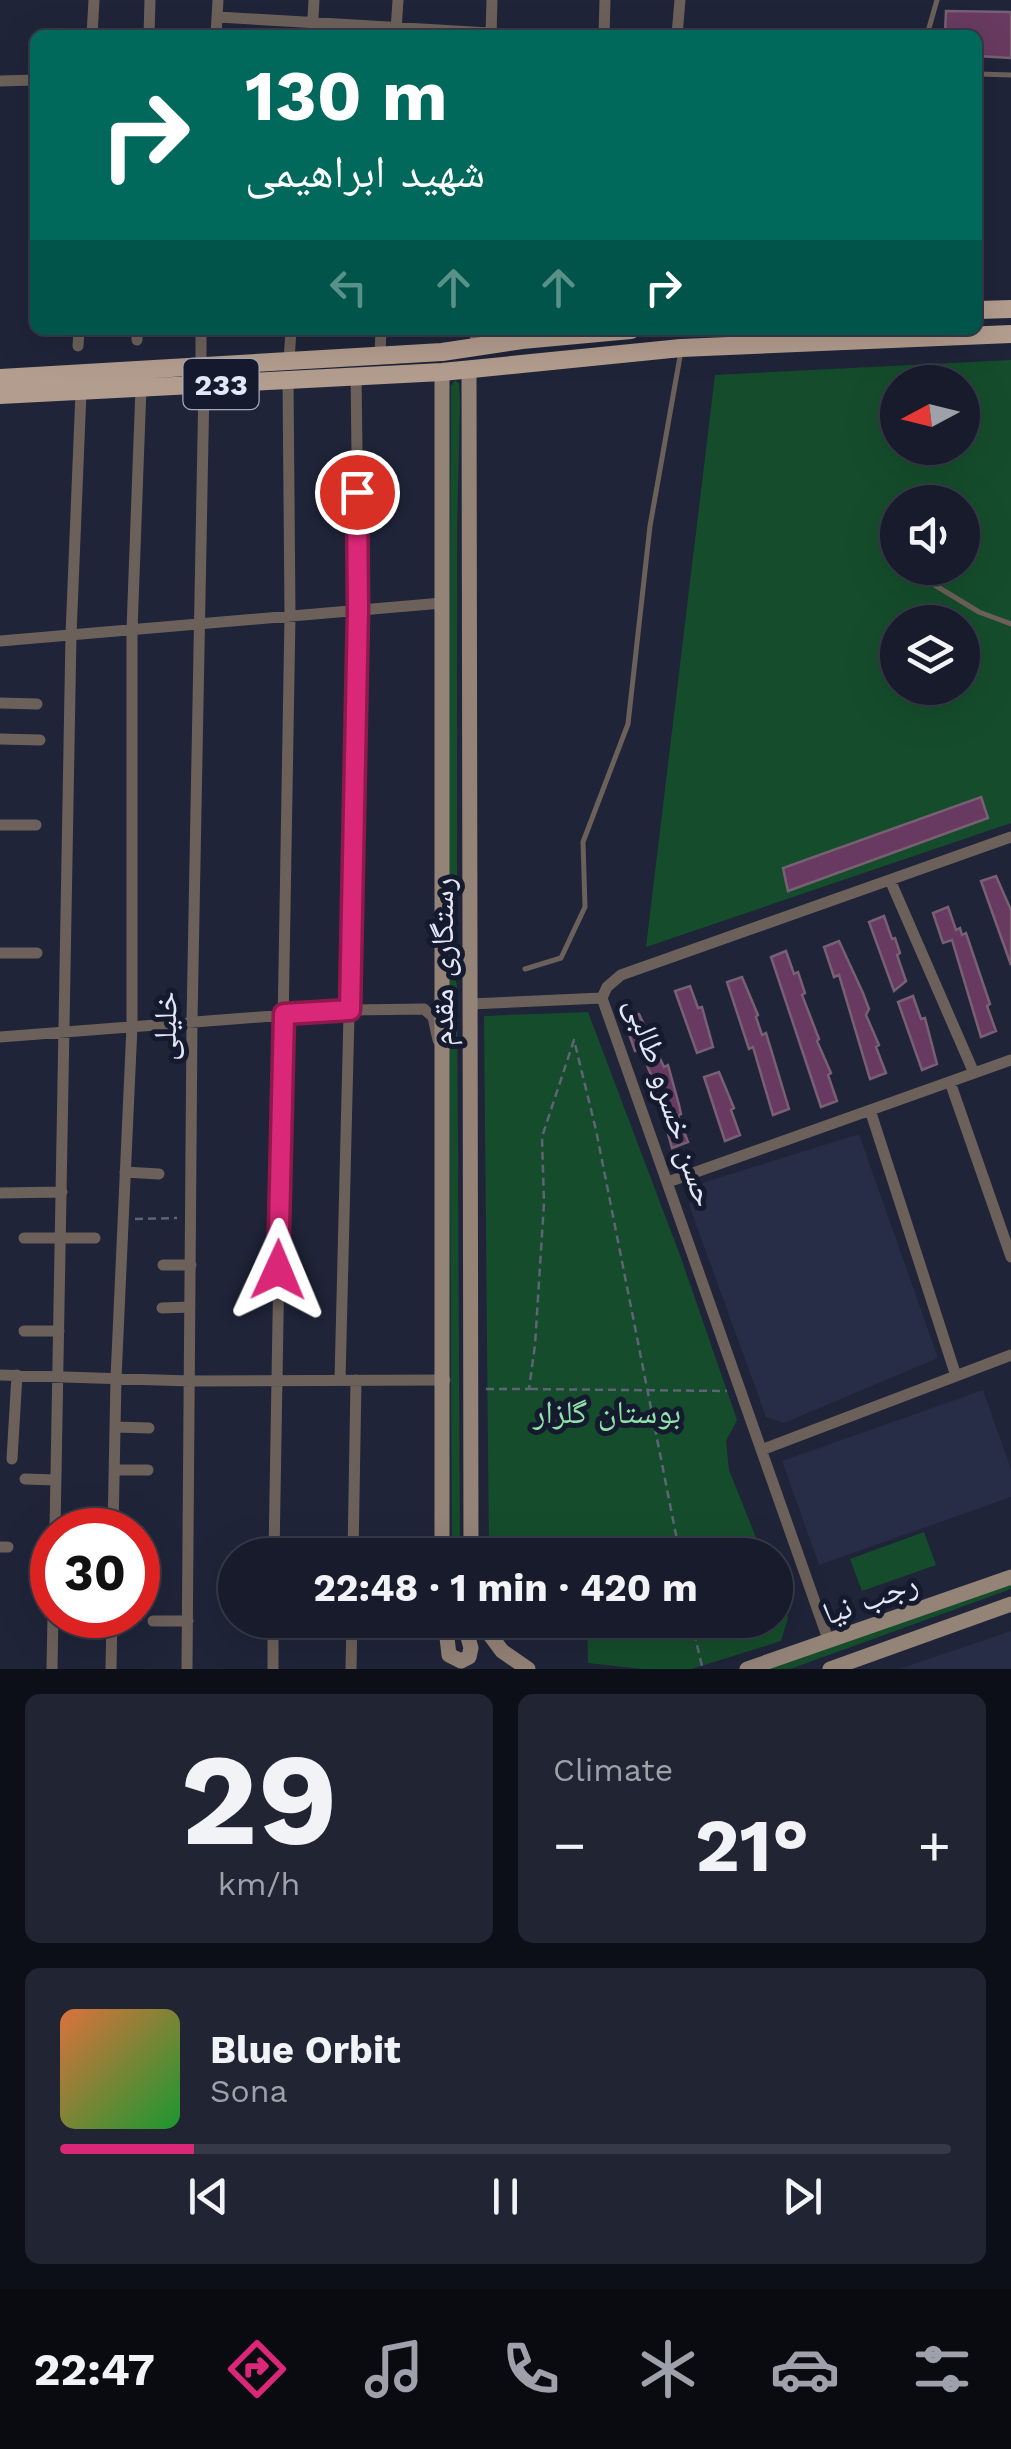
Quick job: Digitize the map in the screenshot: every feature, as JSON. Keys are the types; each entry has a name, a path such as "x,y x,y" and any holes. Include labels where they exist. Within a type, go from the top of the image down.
{"main road":[{"path":"982,310 1011,309"},
{"name":"233","path":"288,370 356,374 442,372 682,348 1011,334"},
{"name":"233","path":"0,378 288,370 380,356 442,352 473,342 554,335"},
{"path":"469,369 473,342"},
{"path":"442,352 442,372"},
{"name":"رستگاری مقدم","path":"469,369 471,1538"},
{"name":"رستگاری مقدم","path":"442,372 442,1538"},
{"name":"233","path":"0,395 140,388 203,375"},
{"path":"443,964 470,964"},
{"name":"رجب نیا","path":"746,1669 1011,1577"},
{"name":"رجب نیا","path":"837,1668 1007,1605"},
{"path":"441,1669 442,1638"},
{"path":"446,1638 449,1655 461,1661 469,1657 472,1648 469,1638"},
{"path":"492,1638 502,1651 528,1669"}],"street":[{"path":"92,30 94,0"},
{"path":"149,30 150,0"},
{"path":"217,30 218,0"},
{"path":"312,30 314,0"},
{"path":"396,30 398,0"},
{"path":"491,30 492,0"},
{"path":"604,30 606,0"},
{"path":"677,30 680,0"},
{"path":"218,17 313,21 388,30"},
{"path":"0,81 30,80"},
{"path":"78,346 79,335"},
{"name":"خلیلی","path":"187,1669 201,335"},
{"path":"274,1538 290,616 291,335"},
{"path":"380,356 381,335"},
{"path":"340,1380 358,609 356,374"},
{"path":"113,1508 132,1026 132,630 140,388"},
{"path":"55,1508 71,635 81,392"},
{"path":"0,641 442,602"},
{"path":"0,703 38,704"},
{"path":"0,739 40,740"},
{"path":"0,825 36,825"},
{"name":"حسن خسرو طالبی","path":"829,1642 764,1448 602,998 607,987 621,975 1011,837"},
{"path":"890,880 974,1073"},
{"path":"0,953 37,953"},
{"path":"470,1004 602,998"},
{"path":"0,1037 350,1010 428,1012 443,1063"},
{"path":"668,1182 1011,1060"},
{"path":"950,1082 1011,1256"},
{"path":"870,1110 956,1376"},
{"path":"125,1172 159,1174"},
{"path":"0,1193 62,1192"},
{"path":"24,1238 94,1238"},
{"path":"163,1264 190,1265"},
{"path":"162,1308 190,1308"},
{"path":"24,1331 59,1332"},
{"path":"764,1448 1011,1355"},
{"path":"0,1375 190,1381 445,1380"},
{"path":"12,1459 17,1375"},
{"path":"353,1538 356,1380"},
{"path":"114,1427 149,1428"},
{"path":"114,1470 148,1470"},
{"path":"26,1479 56,1480"},
{"path":"160,1621 188,1621"},
{"path":"52,1669 53,1638"},
{"path":"111,1669 112,1638"},
{"path":"273,1638 273,1669"},
{"path":"351,1669 352,1638"}],"lane":[{"path":"928,30 936,0"},
{"path":"982,74 1011,75"},
{"path":"524,969 561,958 585,907 584,842 628,724 650,526 682,348"},
{"path":"934,585 978,612 1011,624"}],"path":[{"path":"529,1389 544,1203 542,1137 574,1040 596,1130 676,1538"},
{"path":"123,1219 191,1218"},
{"path":"470,1390 743,1391"},
{"path":"695,1638 702,1666"}],"shaded area":[{"path":"859,1134 938,1358 784,1423 766,1417 689,1205 702,1183"},
{"path":"983,1390 1011,1469 1011,1497 819,1565 782,1461"},
{"path":"1011,1631 1011,1669 899,1669"}],"green space":[{"path":"1011,360 1011,823 646,947 715,375 880,367 880,465 980,465 980,365 912,365"},
{"path":"455,380 459,384 460,403 457,940 452,945 448,942 451,386"},
{"path":"449,972 455,975 457,986 460,1538 452,1538"},
{"name":"بوستان گلزار","path":"588,1012 737,1420 726,1441 729,1470 756,1538 489,1538 484,1016"},
{"path":"924,1532 936,1565 862,1591 850,1559"},
{"path":"1011,1583 1011,1589 790,1669 765,1669"},
{"path":"587,1638 782,1638 692,1669 588,1663"}],"building":[{"path":"946,11 1011,12 1011,58 982,56 982,30 945,30"},
{"path":"981,797 988,818 788,891 783,868"},
{"path":"996,876 1011,910 1011,965 981,881"},
{"path":"948,907 956,930 960,928 962,935 966,933 990,1004 987,1006 996,1031 981,1037 952,940 943,943 933,913"},
{"path":"884,916 892,939 895,938 906,981 894,991 869,922"},
{"path":"839,941 869,1009 866,1015 886,1073 870,1079 839,975 834,977 824,947"},
{"path":"786,951 794,974 798,972 817,1041 831,1073 828,1075 837,1101 821,1107 771,957"},
{"path":"742,977 762,1035 766,1033 789,1109 773,1115 753,1047 749,1049 727,982"},
{"path":"690,986 698,1008 702,1007 713,1047 697,1053 675,991"},
{"path":"913,996 921,1019 925,1018 937,1064 922,1070 898,1002"},
{"path":"639,1014 664,1067 668,1065 679,1105 678,1116 688,1142 672,1148 653,1080 640,1048 635,1051 624,1020"},
{"path":"719,1072 740,1135 725,1141 704,1077"}],"route":[{"path":"278,1270 284,1014 350,1010 357,492"}]}
